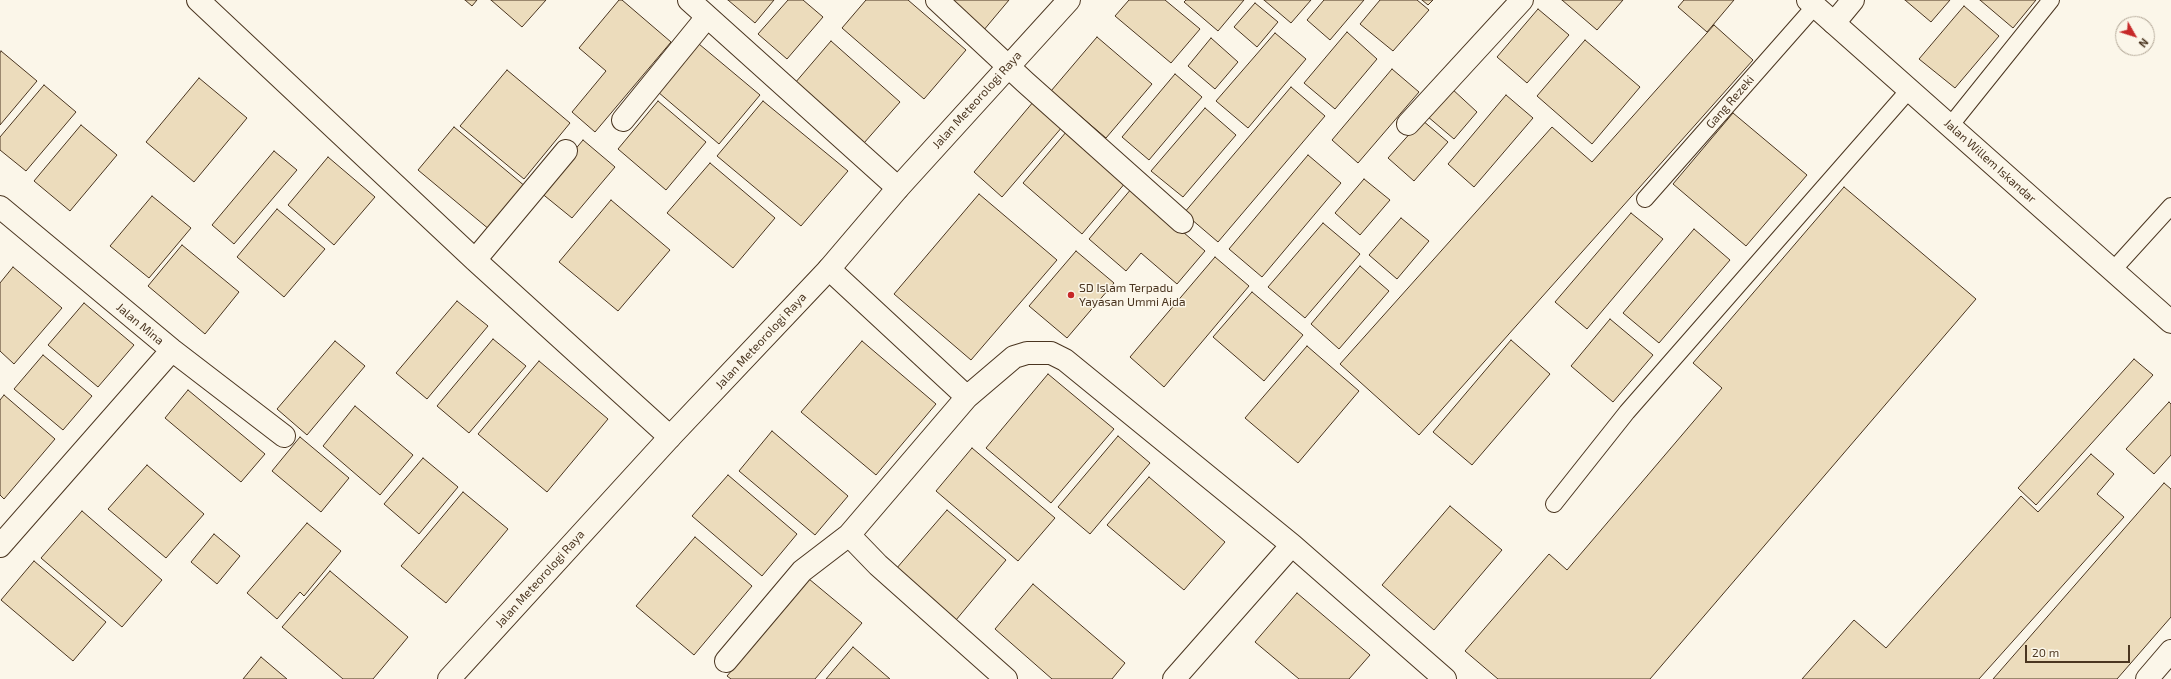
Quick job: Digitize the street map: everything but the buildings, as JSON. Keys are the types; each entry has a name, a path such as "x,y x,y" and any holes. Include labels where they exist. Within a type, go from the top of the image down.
{"main road":[{"path":"198,0 475,260 670,437"},
{"path":"689,0 898,188"},
{"path":"937,0 1008,66 1182,222"},
{"name":"Jalan Meteorologi Raya","path":"449,679 670,437 829,269 898,188 1069,0"},
{"path":"1408,124 1522,0"},
{"path":"1834,23 1853,0"},
{"name":"Jalan Willem Iskandar","path":"1811,3 2171,322"},
{"path":"623,120 708,18"},
{"path":"475,260 566,151"},
{"name":"Jalan Mina","path":"0,207 172,350 284,436"},
{"path":"829,269 967,397"},
{"path":"4,534 172,350"},
{"path":"726,661 802,571 849,535 967,397 1014,357 1027,353 1051,353 1065,360 1292,545 1445,679"},
{"path":"849,535 878,565 1006,679"},
{"path":"1174,679 1292,545"},
{"path":"2147,679 2171,651"}],"lane":[{"path":"1950,126 2051,0"},
{"name":"Gang Rezeki","path":"1645,199 1811,3"},
{"path":"1554,504 1627,412 1909,90"},
{"path":"2112,270 2171,206"}],"place":[{"name":"SD Islam Terpadu Yayasan Ummi Aida","path":"1071,295"}]}
